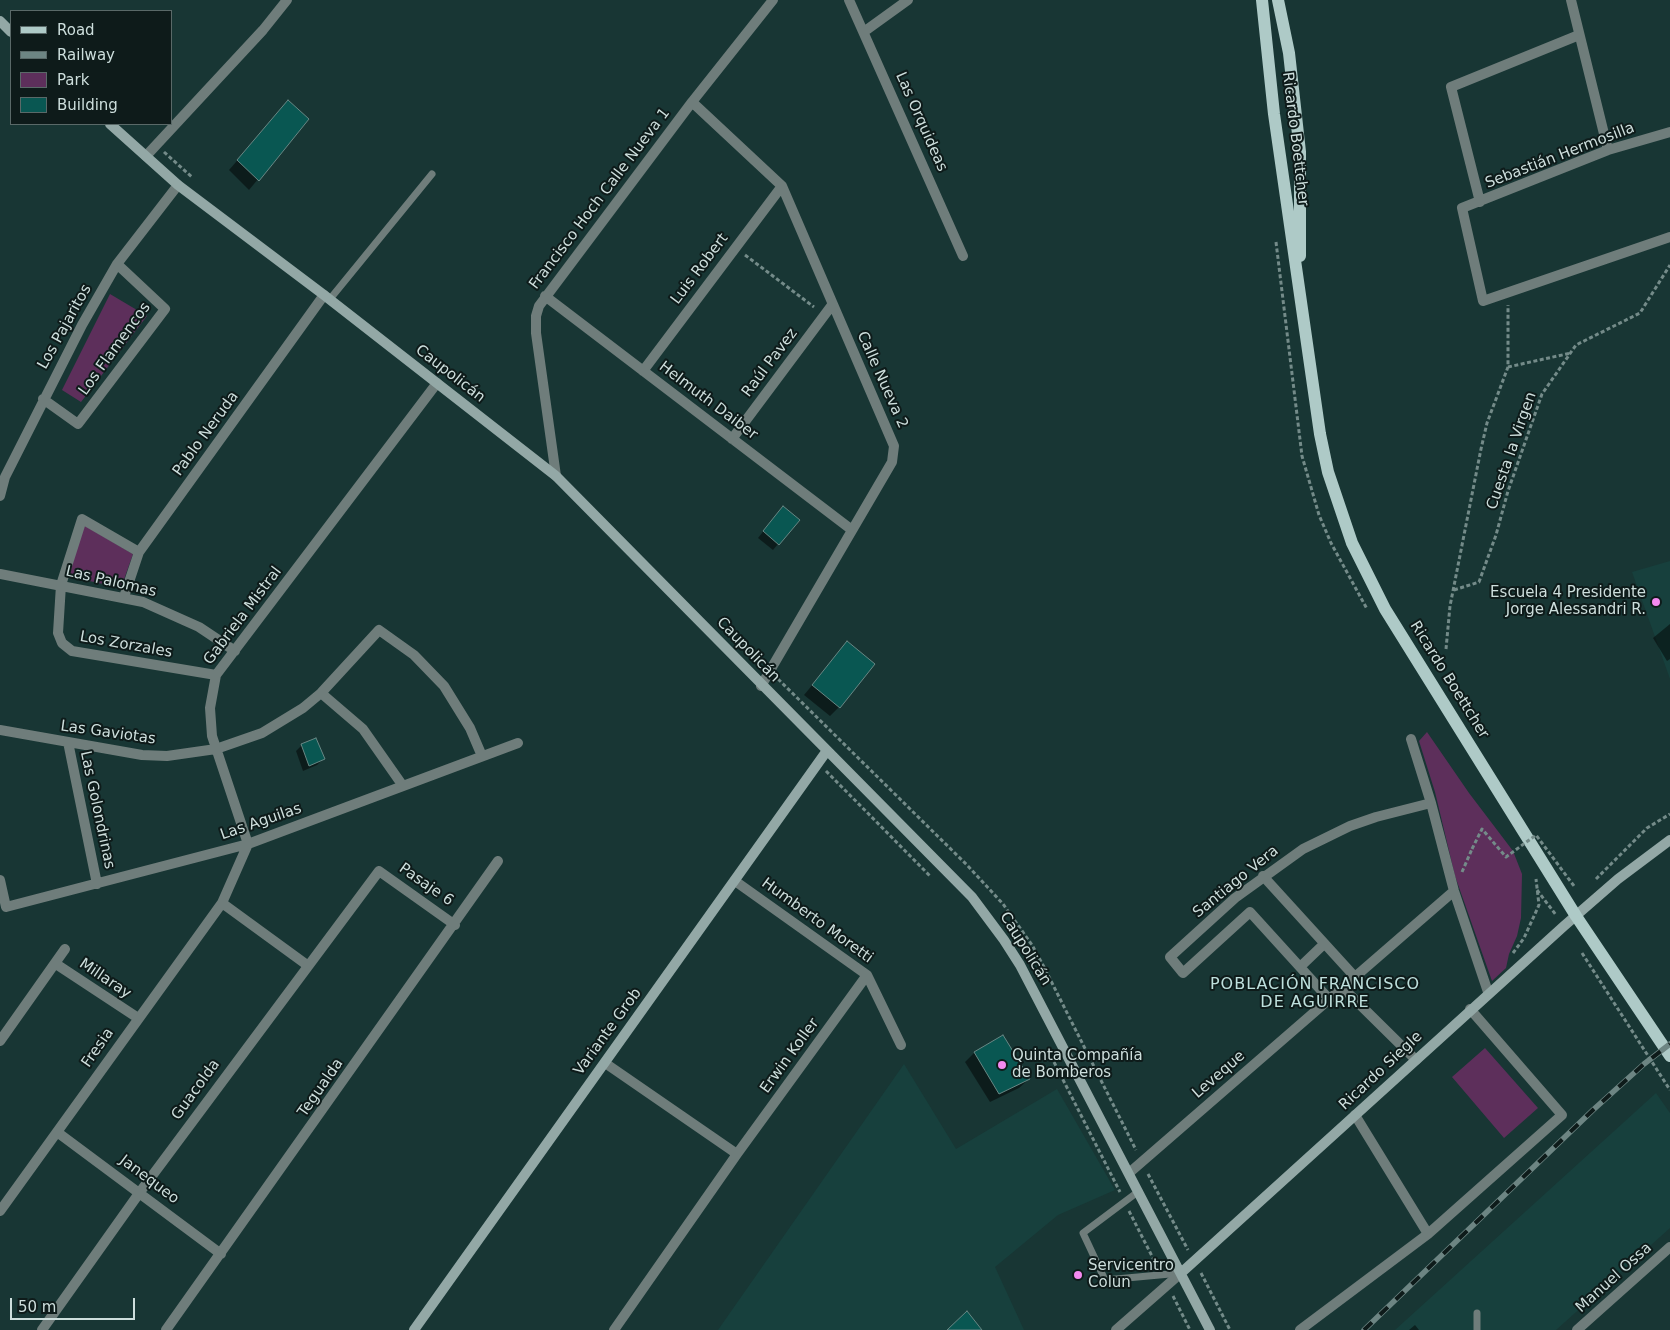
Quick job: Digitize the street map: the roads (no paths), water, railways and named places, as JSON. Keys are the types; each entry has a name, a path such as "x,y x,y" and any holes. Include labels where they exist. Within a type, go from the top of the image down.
{"main road":[{"name":"Ricardo Boettcher","path":"1262,0 1276,124 1320,434 1328,472 1352,544 1385,609 1568,904 1670,1056"},
{"name":"Ricardo Boettcher","path":"1278,0 1289,53 1300,152 1302,235 1299,281"}],"street":[{"path":"146,156 263,30 287,0"},
{"name":"Francisco Hoch Calle Nueva 1","path":"556,476 536,333 536,316 545,296 692,102 773,0"},
{"name":"Las Orquideas","path":"849,0 865,31 963,256"},
{"path":"865,31 908,0"},
{"path":"1571,0 1608,150"},
{"path":"0,21 10,31"},
{"path":"1480,202 1451,88 1579,36"},
{"name":"Calle Nueva 2","path":"692,102 782,186 894,446 892,462 762,686"},
{"name":"Caupolicán","path":"111,125 178,185 327,297 556,476 826,752 956,880 1004,940 1054,1028 1210,1330"},
{"name":"Sebastián Hermosilla","path":"1670,132 1608,150 1462,208 1482,301 1670,237"},
{"name":"Los Pajaritos","path":"0,496 5,476 82,325 117,264 178,185"},
{"name":"Luis Robert","path":"643,371 782,186"},
{"name":"Los Flamencos","path":"43,399 78,424 165,309 117,264"},
{"name":"Helmuth Daiber","path":"545,296 852,530"},
{"name":"Pablo Neruda","path":"124,597 139,552 327,297"},
{"name":"Raúl Pavez","path":"732,439 832,305"},
{"name":"Gabriela Mistral","path":"248,844 216,749 210,708 216,675 437,382"},
{"name":"Los Zorzales","path":"139,552 82,518 61,585 58,633 62,643 72,651 216,675"},
{"name":"Las Palomas","path":"0,574 124,597 180,617 235,651"},
{"name":"Las Gaviotas","path":"0,730 142,755 175,755 216,749 254,736 283,722 321,693 379,630 414,655 444,686 466,720 482,756"},
{"path":"321,693 363,729 404,786"},
{"path":"1411,740 1431,803 1454,892 1488,992"},
{"name":"Las Golondrinas","path":"68,742 97,884"},
{"name":"Las Aguilas","path":"0,880 6,907 97,884 248,844 518,743"},
{"name":"Variante Grob","path":"414,1330 826,752"},
{"name":"Santiago Vera","path":"1300,967 1250,912 1183,973 1170,957 1263,876 1303,849 1350,826 1376,817 1431,803"},
{"name":"Ricardo Siegle","path":"1116,1330 1416,1060 1488,992 1618,879 1670,840"},
{"path":"248,844 222,903 307,965"},
{"name":"Tegualda","path":"166,1330 455,925 498,861"},
{"name":"Pasaje 6","path":"379,871 455,925"},
{"name":"Guacolda","path":"42,1330 140,1192 307,965 379,871"},
{"path":"1263,876 1355,978"},
{"name":"Humberto Moretti","path":"735,881 867,975 901,1046"},
{"name":"Leveque","path":"1129,1173 1454,892"},
{"name":"Fresia","path":"0,1211 222,903"},
{"path":"1324,944 1300,967 1329,999"},
{"path":"0,1041 65,949"},
{"name":"Millaray","path":"56,964 138,1018"},
{"name":"Erwin Koller","path":"614,1330 867,975"},
{"path":"1343,988 1416,1060"},
{"path":"1300,1330 1428,1234 1562,1115 1470,1009"},
{"path":"605,1063 738,1154"},
{"path":"1355,1115 1428,1234"},
{"name":"Janequeo","path":"57,1132 221,1254"},
{"name":"Manuel Ossa","path":"1577,1330 1670,1248"}],"lane":[{"path":"327,297 432,174"},
{"path":"1139,1190 1083,1233 1105,1280 1181,1273"},
{"path":"1477,1313 1477,1330"}],"railway":[{"path":"1364,1330 1593,1110 1644,1064 1670,1044"}],"place":[{"name":"Escuela 4 Presidente Jorge Alessandri R.","path":"1656,602"},
{"name":"Quinta Compañía de Bomberos","path":"1002,1065"},
{"name":"Servicentro Colun","path":"1078,1275"}],"district":[{"name":"POBLACIÓN FRANCISCO DE AGUIRRE","path":"1315,994"}]}
